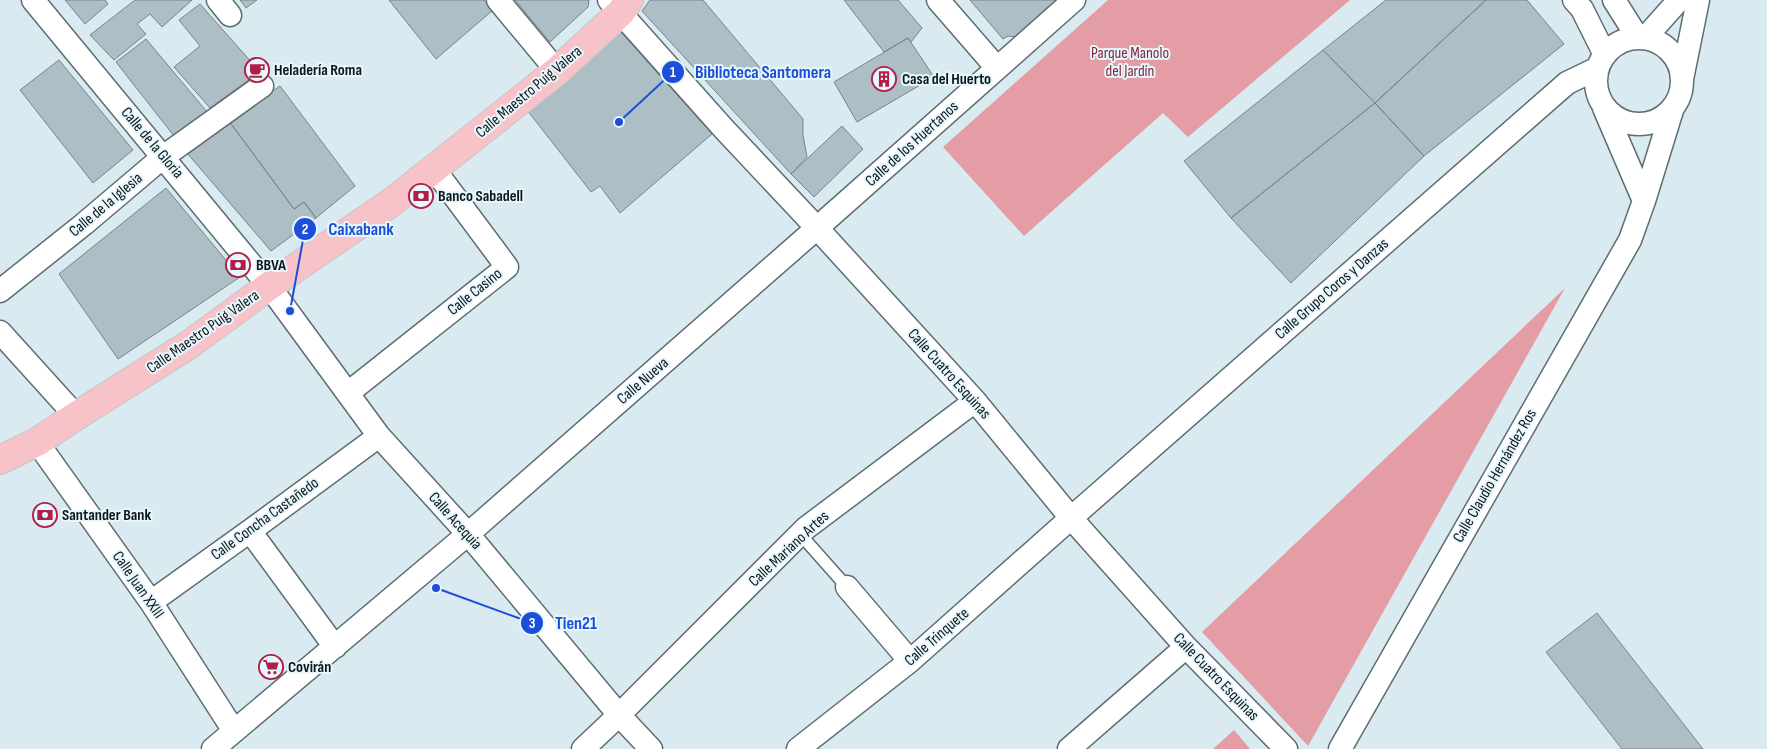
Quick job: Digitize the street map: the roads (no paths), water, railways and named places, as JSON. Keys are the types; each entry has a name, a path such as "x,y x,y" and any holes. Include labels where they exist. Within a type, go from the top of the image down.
{"main road":[{"name":"Calle Maestro Puig Valera","path":"0,460 37,442 190,344 269,286 392,202 557,72 620,4"}],"street":[{"name":"Calle de la Gloria","path":"33,0 269,286"},
{"path":"498,0 557,72"},
{"path":"938,0 998,68"},
{"name":"Calle de los Huertanos","path":"817,228 1074,0"},
{"path":"1574,0 1582,10 1601,61"},
{"path":"1614,0 1642,38"},
{"path":"1642,38 1679,0"},
{"path":"1603,105 1623,121 1636,124 1649,123 1662,118 1673,107 1680,94 1698,0"},
{"name":"Calle Cuatro Esquinas","path":"620,4 724,129 975,401 1071,518 1186,647 1286,749"},
{"path":"1644,201 1598,93 1596,81 1601,61 1616,45 1630,39 1642,38 1659,43 1671,52 1679,65 1682,80"},
{"name":"Calle Grupo Coros y Danzas","path":"1071,518 1567,83 1601,61"},
{"name":"Calle de la Iglesia","path":"0,291 84,224 163,156 262,86"},
{"name":"Calle Claudio Hernández Ros","path":"1340,749 1630,240 1673,107"},
{"name":"Calle Casino","path":"348,393 507,267 434,169"},
{"name":"Calle Nueva","path":"213,749 468,534 817,228"},
{"name":"Calle Acequia","path":"269,286 379,436 468,534 619,715 651,749"},
{"path":"0,332 76,416"},
{"name":"Calle Mariano Artes","path":"583,749 806,528 975,401"},
{"name":"Calle Concha Castañedo","path":"151,602 379,436"},
{"name":"Calle Juan XXIII","path":"37,442 151,602 234,731"},
{"name":"Calle Trinquete","path":"798,749 910,661 1071,518"},
{"path":"250,531 335,647"},
{"path":"847,587 910,661"},
{"path":"1069,749 1186,647"}],"lane":[{"path":"800,534 847,587"}],"place":[{"name":"Heladería Roma","path":"257,70"},
{"name":"Casa del Huerto","path":"884,79"},
{"name":"Biblioteca Santomera","path":"619,122"},
{"name":"Banco Sabadell","path":"421,196"},
{"name":"BBVA","path":"238,265"},
{"name":"Caixabank","path":"290,311"},
{"name":"Santander Bank","path":"45,515"},
{"name":"Tien21","path":"436,588"},
{"name":"Covirán","path":"271,667"}],"park label":[{"name":"Parque Manolo del Jardín","path":"1130,62"}]}
